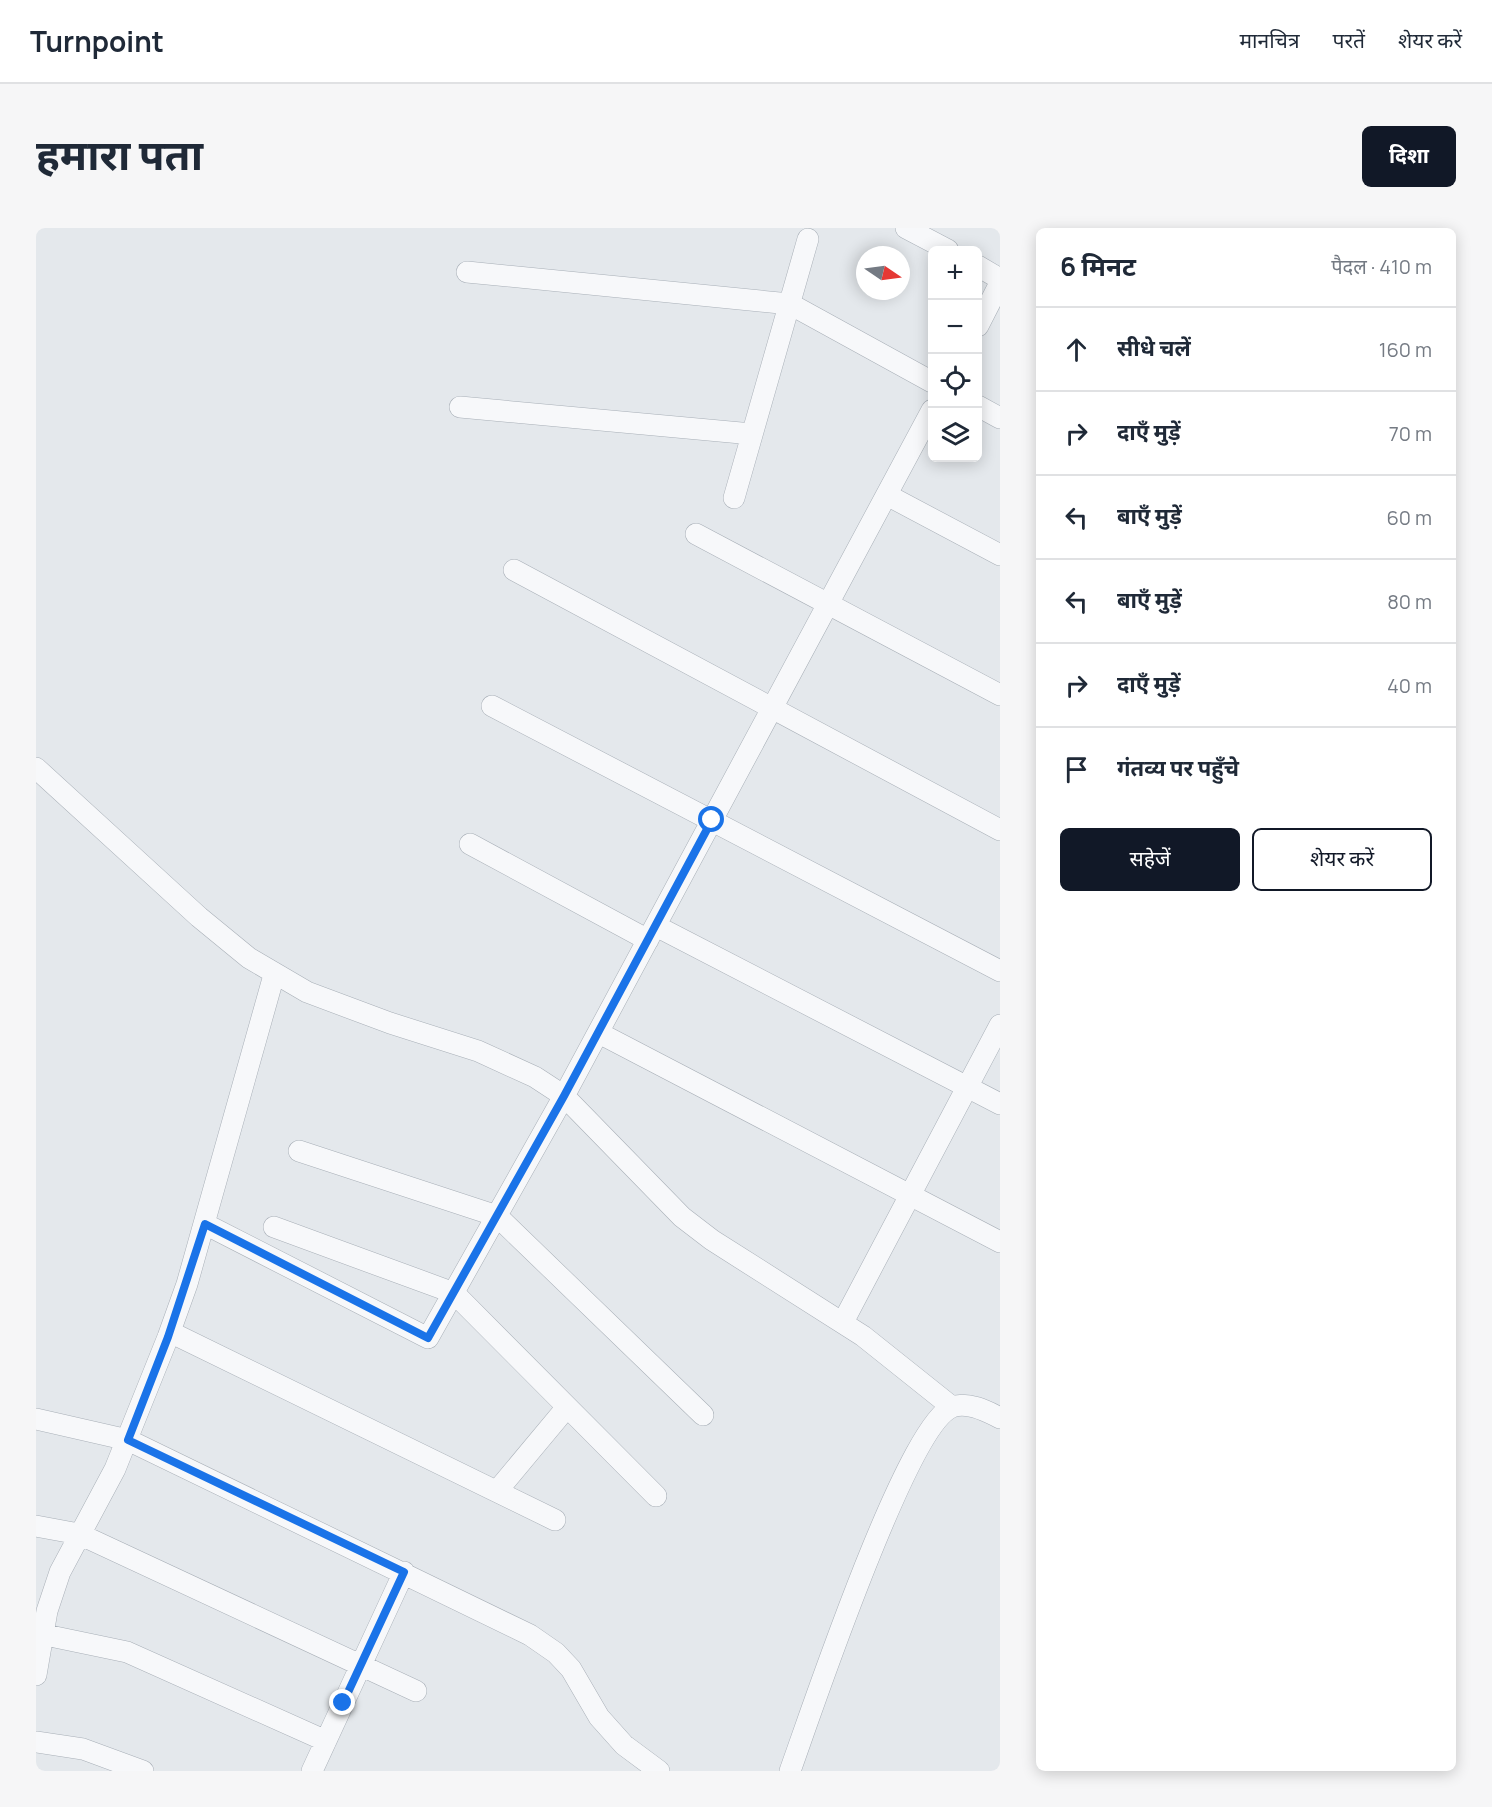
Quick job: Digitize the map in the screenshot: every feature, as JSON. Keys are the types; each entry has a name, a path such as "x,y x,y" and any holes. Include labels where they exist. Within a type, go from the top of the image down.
{"street":[{"path":"906,228 940,246"},
{"path":"734,498 808,239"},
{"path":"982,269 1000,279"},
{"path":"467,272 790,304 928,379"},
{"path":"982,318 1000,283"},
{"path":"460,407 752,434"},
{"path":"982,408 1000,418"},
{"path":"205,1224 428,1338 599,1033 928,419"},
{"path":"887,495 1000,555"},
{"path":"696,534 1000,695"},
{"path":"514,570 1000,830"},
{"path":"492,706 1000,971"},
{"path":"36,768 198,918 249,958 274,975 307,992 478,1051 535,1077 564,1096 682,1217 721,1246 843,1322 952,1407"},
{"path":"470,844 1000,1104"},
{"path":"36,1675 39,1633 60,1572 115,1469 170,1332 205,1224 274,975"},
{"path":"843,1322 1000,1025"},
{"path":"599,1033 1000,1242"},
{"path":"299,1151 497,1216 703,1415"},
{"path":"274,1227 454,1293 656,1496"},
{"path":"170,1332 555,1520"},
{"path":"790,1771 831,1655 884,1522 923,1442 942,1414 952,1407 962,1405 1000,1418"},
{"path":"497,1491 567,1407"},
{"path":"36,1419 128,1440 530,1635 556,1653 571,1669 599,1717 624,1745 659,1771"},
{"path":"36,1526 79,1534 416,1691"},
{"path":"312,1771 404,1572"},
{"path":"39,1633 127,1652 326,1741"},
{"path":"36,1742 82,1749 143,1771"}],"route":[{"path":"343,1703 404,1572 128,1440 187,1284 205,1224 428,1338 564,1096 712,820"}]}
